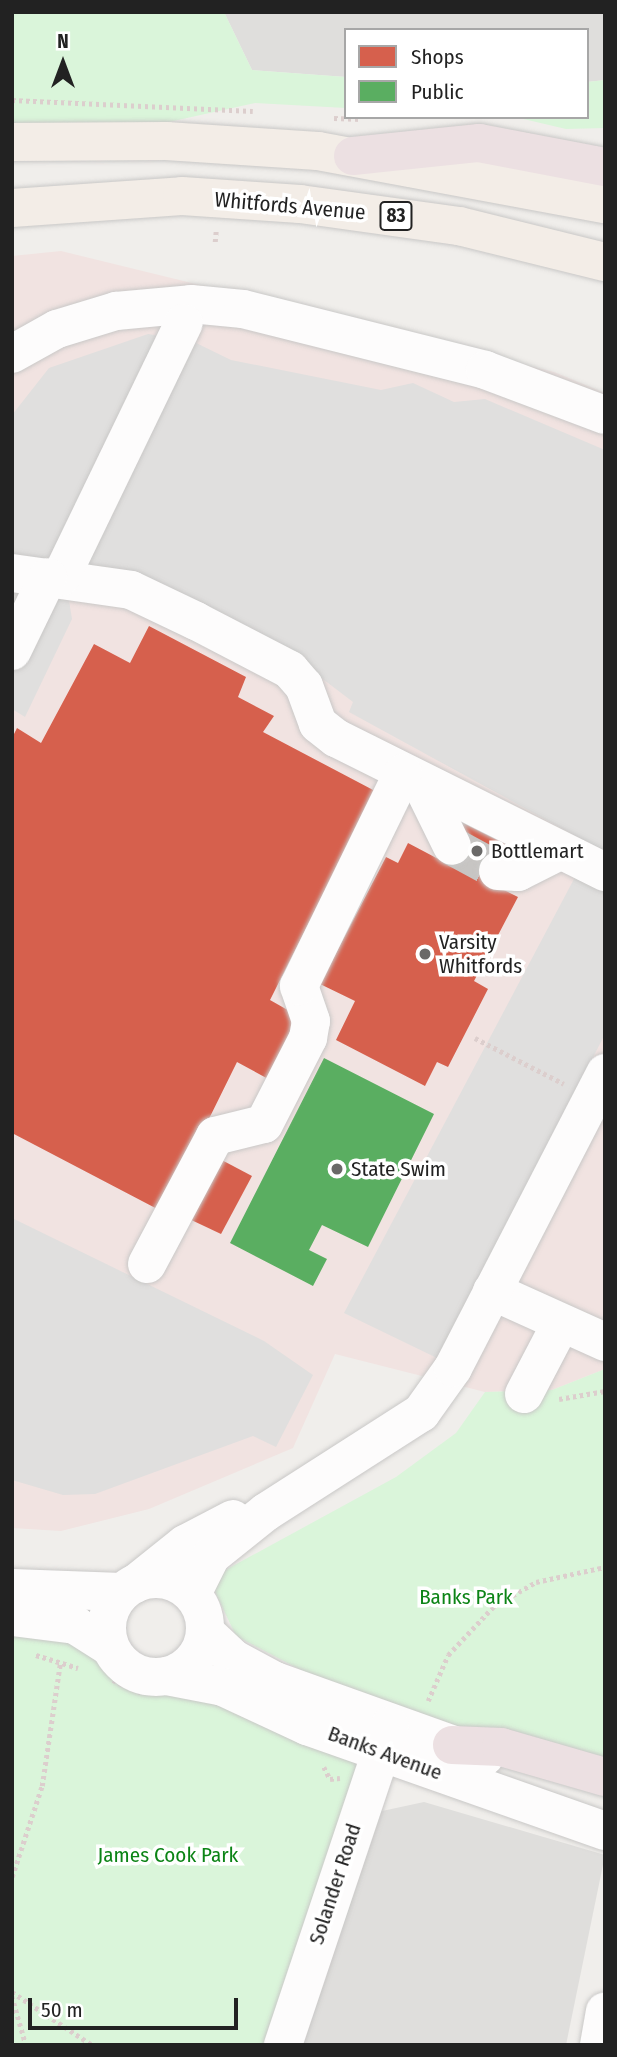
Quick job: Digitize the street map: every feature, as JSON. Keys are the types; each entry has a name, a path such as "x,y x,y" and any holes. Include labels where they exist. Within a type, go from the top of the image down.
{"highway":[{"path":"353,156 479,144 605,167"},
{"path":"452,1745 501,1747 605,1777"}],"main road":[{"path":"12,142 221,142 353,156 605,204"},
{"name":"Whitfords Avenue","path":"12,208 182,197 276,202 459,226 605,262"}],"street":[{"path":"12,355 86,318 146,307 243,310 485,370 605,415"},
{"path":"12,381 52,351 100,332 184,323 309,335 325,331"},
{"path":"12,651 40,576 184,323"},
{"path":"40,576 131,590 290,670 327,732 589,868"},
{"path":"412,778 452,846"},
{"path":"147,1264 215,1136 264,1124 308,1038 311,1021 299,986 412,778"},
{"path":"498,870 517,872 589,868"},
{"path":"192,1594 211,1556 266,1511 407,1427 453,1368 598,1085"},
{"path":"492,1291 560,1325 605,1342"},
{"path":"524,1394 560,1325"},
{"path":"110,1647 107,1619 128,1588 185,1544 234,1518 266,1511"},
{"path":"12,1588 128,1588 164,1579 192,1594 205,1632 193,1660 167,1676 130,1670 110,1647 75,1625 12,1617"},
{"name":"Banks Avenue","path":"205,1632 234,1660 275,1681 398,1728 605,1797"},
{"name":"Banks Avenue","path":"167,1676 223,1687 267,1711 398,1728 605,1831"},
{"name":"Solander Road","path":"283,2045 398,1728"},
{"path":"599,2045 605,2012"}],"path":[{"path":"475,1038 598,1085"},
{"path":"398,1728 448,1655 494,1605 536,1582 605,1567"},
{"path":"12,1877 42,1786 60,1664"},
{"path":"12,1994 26,2045"},
{"path":"12,1994 92,2045"}],"shaded area":[{"path":"224,12 605,12 605,80 589,82 589,28 344,28 344,77 252,70"},
{"path":"61,251 554,372 605,393 605,1369 552,1390 485,1392 335,1354 293,1448 149,1509 61,1531 12,1528 12,256"},
{"path":"148,334 192,341 231,360 381,390 413,383 454,402 485,399 605,450 605,1034 439,1359 344,1313 592,845 349,712 353,702 282,648 64,570 72,619 25,717 12,709 12,415 49,368"},
{"path":"12,1218 264,1341 313,1375 276,1447 253,1436 95,1494 63,1495 12,1480"},
{"path":"424,1802 605,1855 566,2045 271,2045 345,1819"}],"green space":[{"path":"12,12 224,12 252,70 344,77 344,108 255,103 78,142 12,136"},
{"path":"605,80 605,128 566,129 524,119 589,119 589,82"},
{"name":"Banks Park","path":"605,1369 605,1793 397,1720 236,1636 209,1579 396,1477 456,1433 485,1392 552,1390"},
{"name":"James Cook Park","path":"12,1625 67,1640 133,1679 369,1753 269,2045 12,2045"}],"building: Shops":[{"path":"149,626 246,677 238,697 274,716 263,732 375,791 270,1000 300,1017 270,1080 237,1062 163,1212 12,1133 12,738 17,728 41,743 94,644 130,663"},
{"path":"463,823 511,847 492,884 518,897 474,981 488,989 448,1067 437,1062 425,1086 336,1040 355,1001 320,984 386,857 398,863 408,843 444,862"},
{"path":"216,1157 252,1176 221,1234 185,1217"}],"building: Public":[{"name":"State Swim","path":"324,1058 434,1114 368,1247 322,1225 309,1250 327,1259 313,1286 230,1243"}],"tunnel":[{"path":"452,846 498,871"}],"place":[{"name":"Bottlemart","path":"477,851"},
{"name":"Varsity Whitfords","path":"425,954"},
{"name":"State Swim","path":"337,1169"}]}
